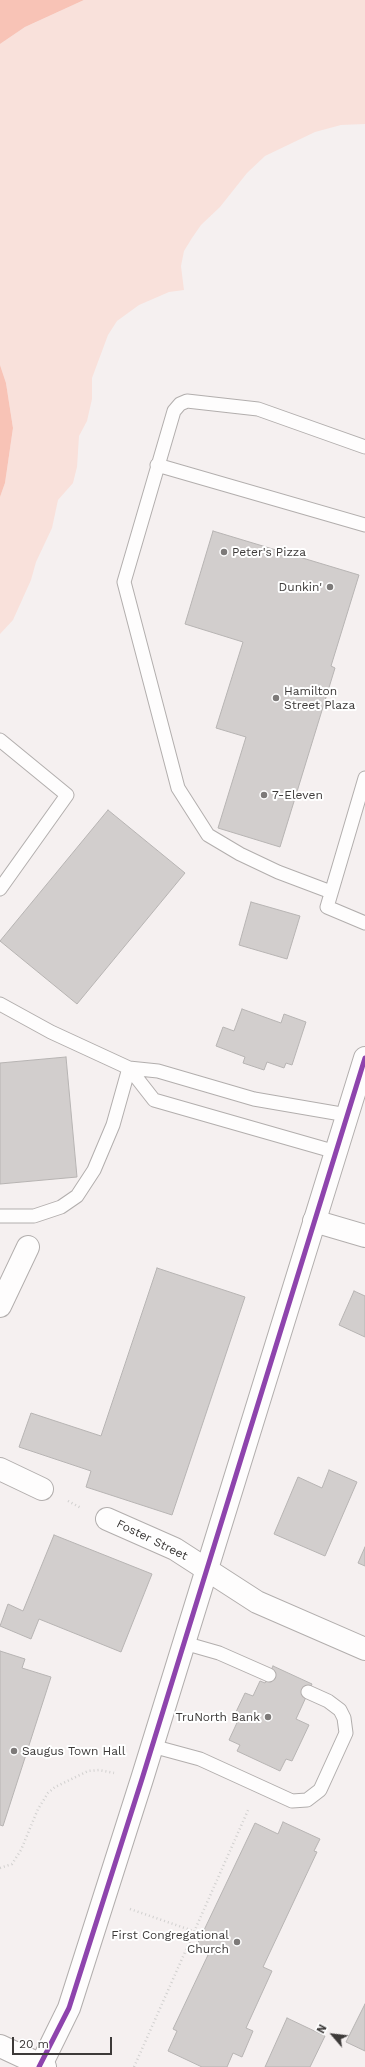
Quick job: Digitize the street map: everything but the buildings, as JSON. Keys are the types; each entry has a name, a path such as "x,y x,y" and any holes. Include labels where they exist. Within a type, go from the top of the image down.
{"main road":[{"path":"0,2046 42,2066 69,2008 142,1779 365,1058"},
{"path":"314,1221 365,1236"},
{"path":"0,1306 28,1247"},
{"path":"0,1470 42,1489"},
{"name":"Foster Street","path":"107,1519 175,1549 257,1602 365,1648"}],"lane":[{"path":"331,892 278,872 240,854 208,835 178,788 124,582 157,465 174,411 180,404 187,401 258,409 365,448"},
{"path":"157,465 365,525"},
{"path":"0,740 67,795 0,889"},
{"path":"365,778 327,907 365,923"},
{"path":"0,1004 51,1032 129,1068 158,1071 254,1099 347,1115"},
{"path":"129,1068 154,1100 336,1152"},
{"path":"0,1216 34,1216 61,1207 77,1196 94,1170 113,1125 129,1068"},
{"path":"184,1643 219,1653 269,1675"},
{"path":"152,1746 200,1759 292,1801 300,1801 314,1796 324,1783 343,1740 346,1725 342,1714 335,1705 308,1692"}],"path":[{"name":"Foster Street","path":"42,1489 107,1519"},
{"path":"0,1868 12,1864 21,1850 43,1800 48,1793 65,1781 88,1771 99,1770 142,1779"},
{"path":"134,2067 259,1787"},
{"path":"103,1902 144,1912 195,1930 202,1934"}],"shaded area":[{"path":"0,0 84,0 25,27 0,44"},
{"path":"84,0 365,0 365,124 341,125 315,132 265,156 247,173 220,207 201,225 184,251 181,266 184,290 169,292 139,305 117,321 108,335 92,378 92,399 87,421 79,436 77,467 73,483 58,500 52,528 36,562 31,580 13,620 0,634 0,497 5,483 13,428 6,383 0,365 0,44 25,27"},
{"path":"0,365 6,383 13,428 5,483 0,497"}],"transit line":[{"path":"39,2067 69,2008 142,1779 365,1058"}],"place":[{"name":"Peter's Pizza","path":"224,552"},
{"name":"Dunkin'","path":"330,587"},
{"name":"Hamilton Street Plaza","path":"276,698"},
{"name":"7-Eleven","path":"264,795"},
{"name":"TruNorth Bank","path":"268,1717"},
{"name":"Saugus Town Hall","path":"14,1751"},
{"name":"First Congregational Church","path":"237,1942"}]}
